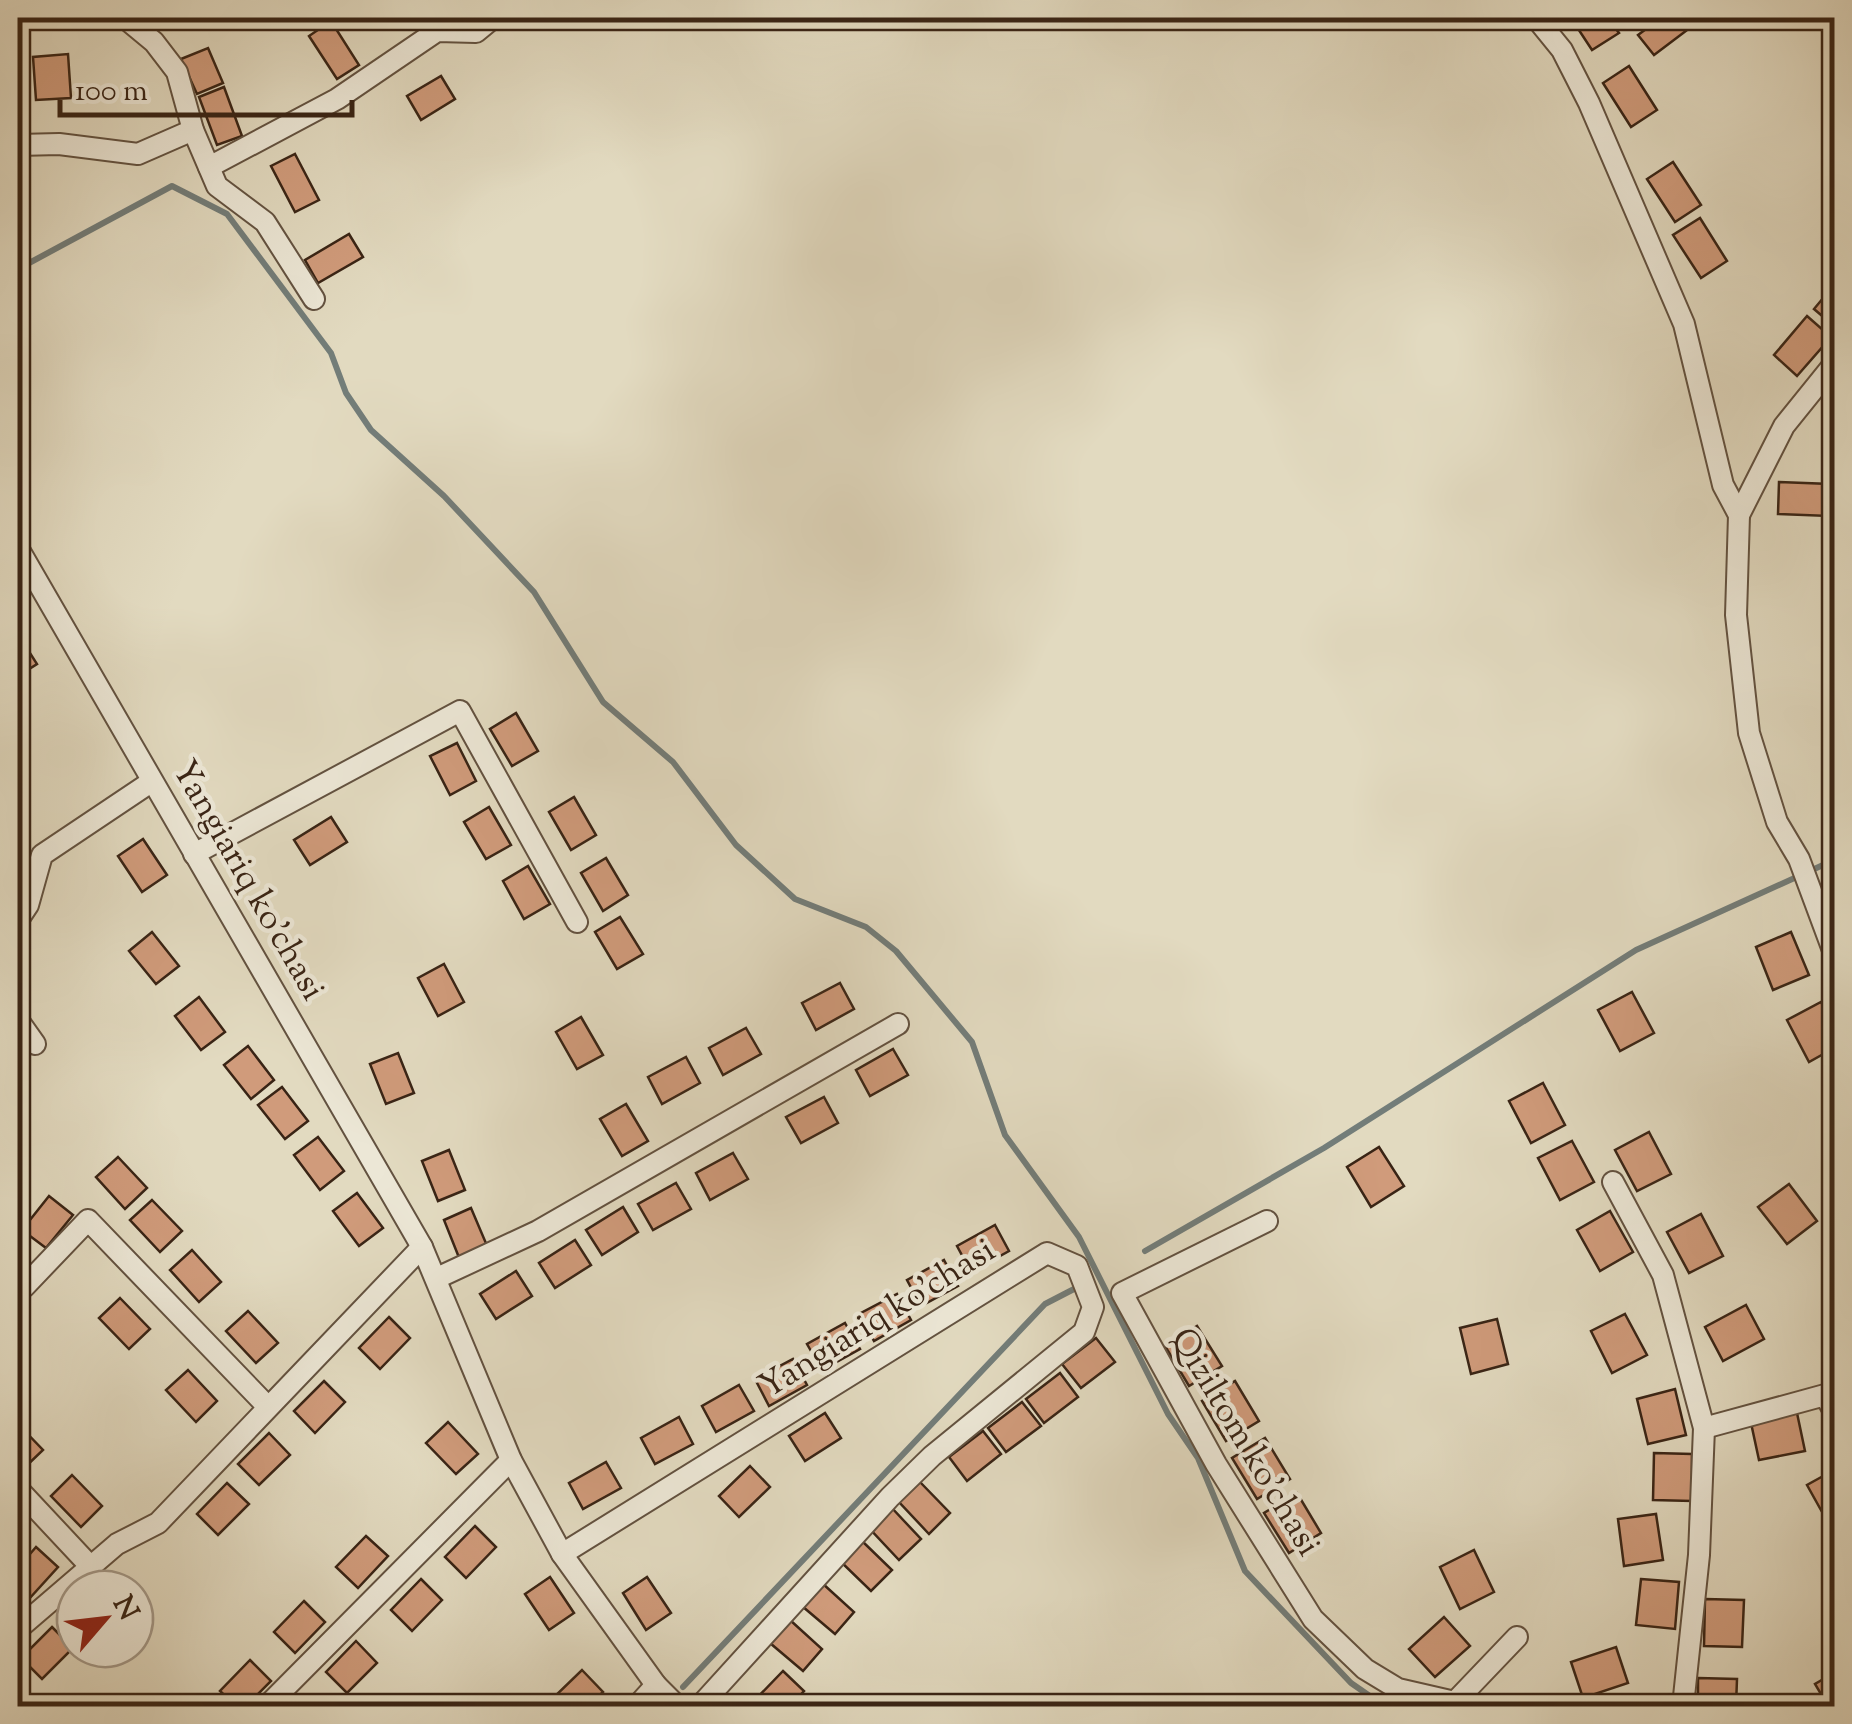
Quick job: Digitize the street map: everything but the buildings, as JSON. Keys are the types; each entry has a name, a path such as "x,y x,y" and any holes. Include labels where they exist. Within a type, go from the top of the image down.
{"street":[{"path":"125,18 154,42 177,72 193,130 217,186 265,222 314,299"},
{"path":"209,168 337,98 437,31 476,32 493,18"},
{"path":"1536,18 1562,50 1589,103 1684,324 1723,485 1739,515"},
{"path":"18,145 58,144 138,154 193,130"},
{"path":"1834,364 1784,426 1739,515 1736,614 1748,733 1777,822 1799,859 1834,954"},
{"name":"Yangiariq ko'chasi","path":"18,548 25,582 194,854 422,1247 510,1460 562,1554 656,1686 677,1706"},
{"path":"194,854 460,711 577,922"},
{"path":"18,920 28,905 42,854 151,782"},
{"path":"18,1020 34,1044"},
{"path":"437,1278 538,1232 898,1024"},
{"path":"1613,1182 1663,1275 1704,1428 1699,1555 1683,1706"},
{"path":"24,1286 88,1220 268,1407"},
{"name":"Qiziltom ko'chasi","path":"1267,1221 1122,1293 1206,1447 1312,1618 1365,1669 1398,1689 1463,1705 1517,1637"},
{"path":"18,1629 141,1528 158,1523 422,1247"},
{"name":"Yangiariq ko'chasi","path":"562,1554 1047,1253 1077,1266 1093,1307 1084,1332 904,1484 700,1706"},
{"path":"1704,1428 1825,1395 1834,1412"},
{"path":"267,1706 510,1460"},
{"path":"18,1489 90,1567"},
{"path":"637,1706 656,1686"}],"waterway":[{"path":"18,269 172,186 227,214 331,353 346,393 371,430 444,496 534,592 603,702 673,762 736,845 795,899 866,927 896,951 972,1042 1005,1135 1079,1237 1168,1414 1198,1458 1245,1571 1351,1683 1377,1701 1395,1706"},
{"path":"1145,1251 1324,1148 1636,950 1834,860"},
{"path":"683,1687 1045,1304 1074,1289"}]}
